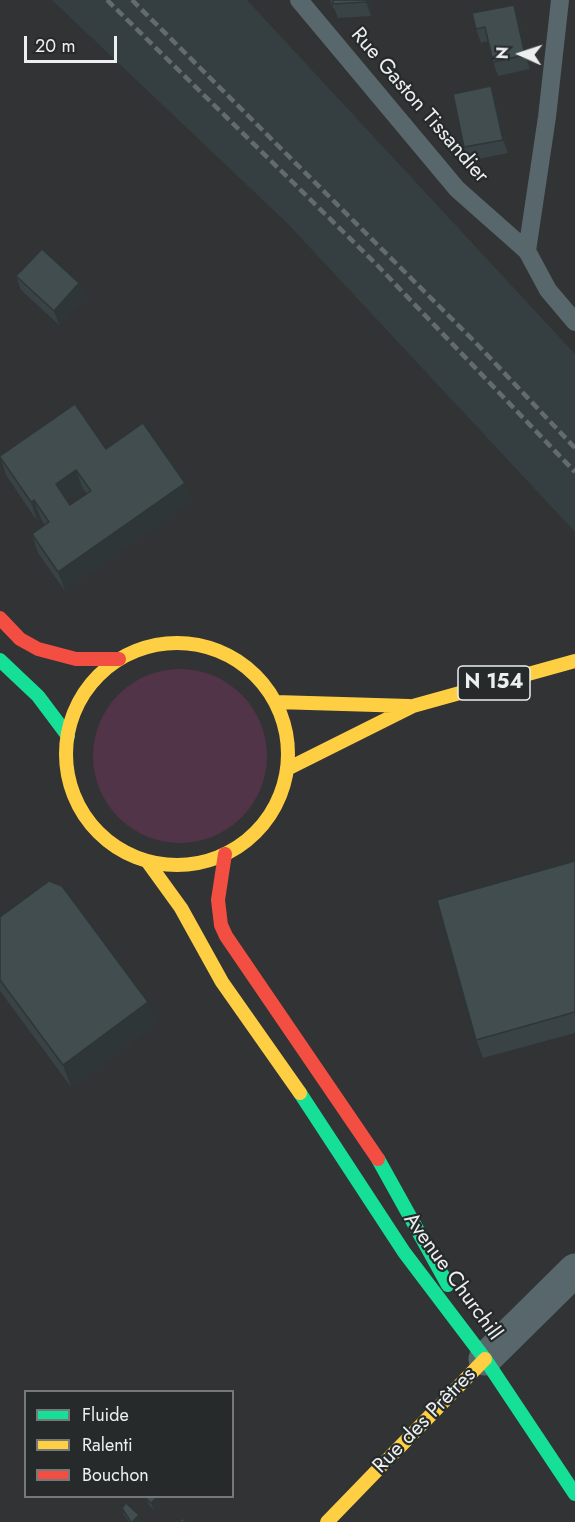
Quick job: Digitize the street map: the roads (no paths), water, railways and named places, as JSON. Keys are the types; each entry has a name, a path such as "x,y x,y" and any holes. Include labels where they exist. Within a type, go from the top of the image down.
{"main road":[{"path":"0,618 20,639 38,649 76,659 119,659"},
{"path":"170,642 207,646 240,662 266,687 276,702 287,735 287,769 277,804 255,833 225,854 187,865 147,861 111,843 84,814 69,776 68,736 85,692 106,668 119,659 153,645 170,642"},
{"path":"0,660 38,696 68,736"},
{"name":"N 154","path":"287,769 413,706 575,661"},
{"name":"N 154","path":"276,702 413,706"},
{"name":"Avenue Churchill","path":"225,854 218,900 221,925 229,942 300,1042 391,1179 426,1240 485,1359"},
{"name":"Avenue Churchill","path":"147,861 181,908 222,982 334,1141 404,1252 485,1359"},
{"path":"485,1359 575,1494"},
{"name":"Rue des Prêtres","path":"327,1522 485,1359"}],"street":[{"name":"Rue des Prêtres","path":"485,1359 575,1270"}],"lane":[{"name":"Rue Gaston Tissandier","path":"299,0 457,189 527,251 548,290 575,322"},
{"path":"527,251 547,117 560,0"}],"railway":[{"path":"107,0 375,263 575,472"},
{"path":"132,0 475,342 575,448"}]}
